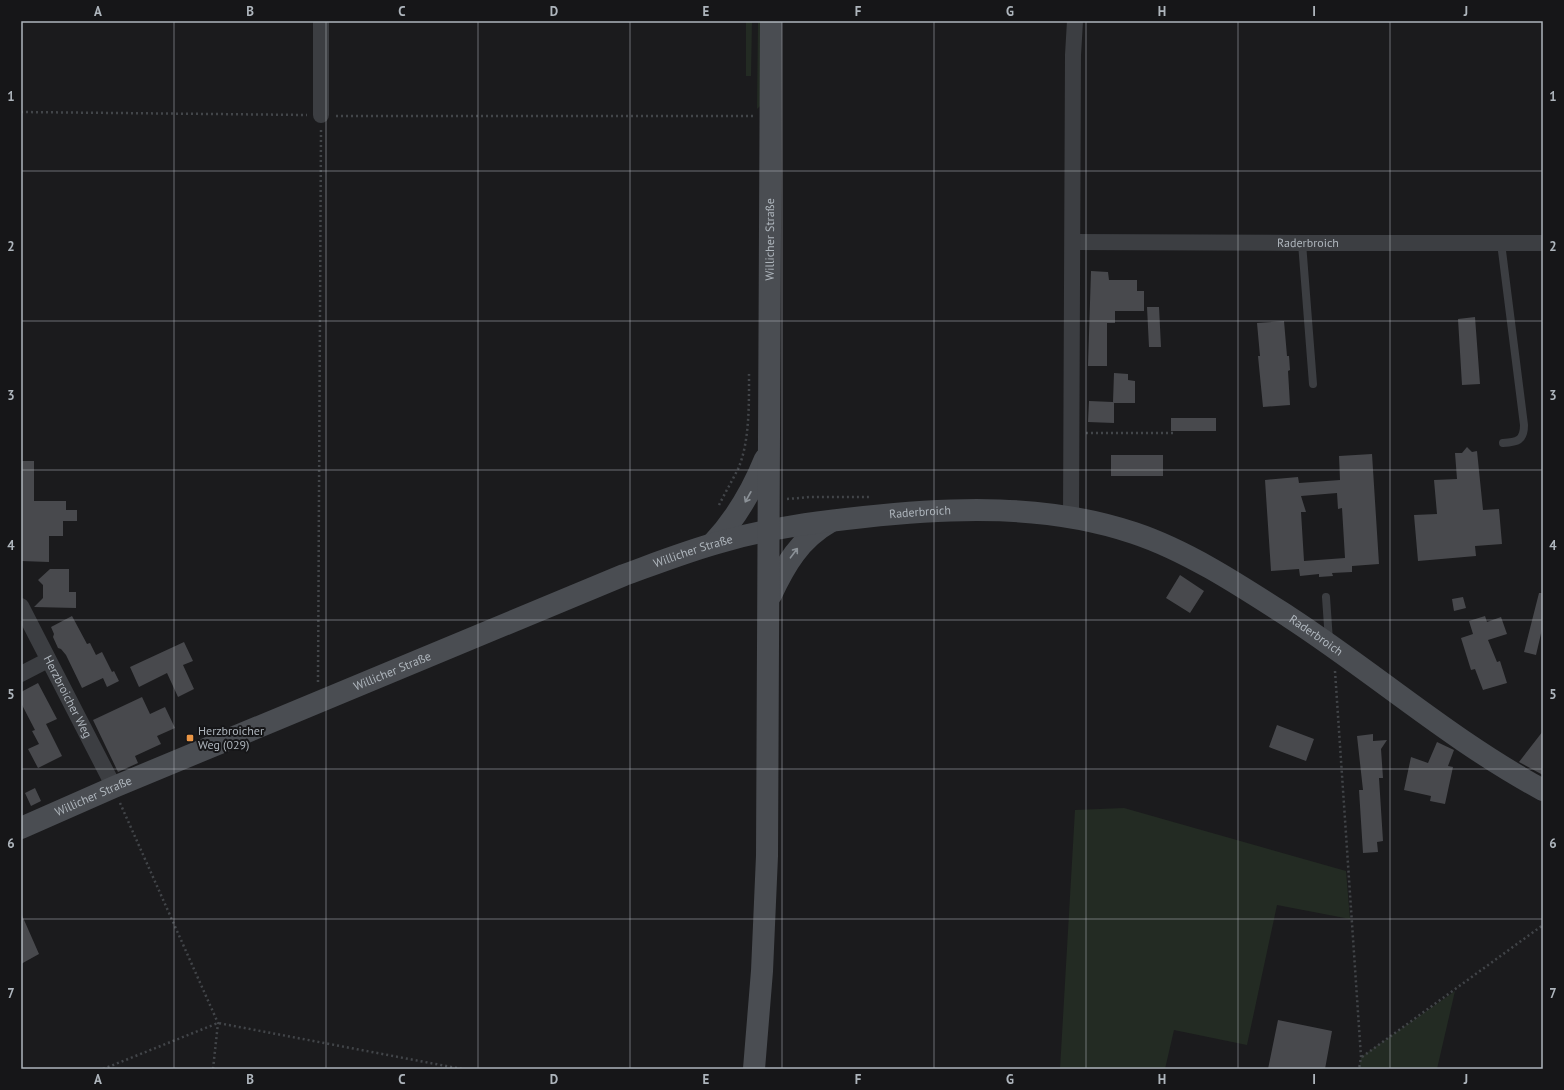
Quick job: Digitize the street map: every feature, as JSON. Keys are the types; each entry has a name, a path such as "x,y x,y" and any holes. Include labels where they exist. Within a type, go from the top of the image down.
{"street":[{"path":"321,115 322,21"},
{"name":"Willicher Straße","path":"754,1069 762,971 767,856 771,21"},
{"path":"1071,518 1073,55 1075,21"},
{"name":"Raderbroich","path":"1073,242 1302,244 1543,242"},
{"path":"712,544 730,524 744,504 755,483 769,449"},
{"name":"Raderbroich","path":"769,530 832,520 914,512 953,510 1004,511 1071,518 1117,528 1170,548 1253,594 1331,645 1405,701 1474,750 1543,790"},
{"path":"768,599 792,555 812,534 832,520"},
{"name":"Willicher Straße","path":"21,828 114,787 624,575 712,544 769,530"},
{"name":"Herzbroicher Weg","path":"21,606 114,787"},
{"path":"21,674 48,660"}],"lane":[{"path":"1501,243 1524,425 1523,435 1519,440 1503,443"},
{"path":"1302,244 1313,384"},
{"path":"1326,597 1331,645"}],"path":[{"path":"21,112 337,116 754,116 754,108"},
{"path":"318,702 321,115"},
{"path":"716,510 738,469 741,458 747,420 749,369"},
{"path":"1072,433 1173,433"},
{"path":"1331,645 1361,1057 1359,1069"},
{"path":"114,787 218,1023 213,1069"},
{"path":"1361,1057 1543,925"},
{"path":"103,1069 218,1023 462,1069"}],"shaded area":[{"path":"746,21 752,21 751,76 746,76"},
{"path":"758,21 762,21 762,104 757,109"},
{"path":"1124,808 1346,871 1350,919 1277,905 1247,1045 1174,1030 1165,1069 1060,1069 1075,810"},
{"path":"1455,991 1437,1069 1359,1069 1361,1057"}],"building":[{"path":"1091,271 1108,272 1109,280 1137,280 1137,291 1144,291 1144,311 1115,311 1115,323 1107,323 1107,366 1088,366"},
{"path":"1147,307 1159,307 1161,347 1149,347"},
{"path":"1475,317 1480,384 1462,385 1458,319"},
{"path":"1284,321 1287,356 1289,356 1290,370 1288,371 1290,405 1263,407 1258,356 1260,356 1257,323"},
{"path":"1114,373 1128,374 1128,380 1135,381 1135,403 1114,403 1114,423 1088,422 1089,401 1113,402"},
{"path":"1171,418 1216,418 1216,431 1171,431"},
{"path":"1467,447 1472,452 1477,451 1483,510 1499,509 1502,544 1475,546 1476,556 1418,561 1414,515 1437,514 1434,480 1457,479 1455,453 1462,453"},
{"path":"1372,454 1379,564 1352,566 1352,572 1332,573 1333,576 1319,577 1319,574 1300,576 1299,569 1271,571 1265,480 1298,477 1299,483 1340,480 1339,456","holes":["1337,493 1338,509 1342,508 1345,558 1304,561 1301,512 1306,512 1301,496"]},
{"path":"1111,455 1163,455 1163,476 1111,476"},
{"path":"21,461 34,461 34,501 66,501 66,510 77,510 77,521 63,521 63,536 49,536 49,562 21,561"},
{"path":"50,569 69,569 69,592 76,592 76,608 34,607 43,598 43,585 38,580"},
{"path":"1180,575 1204,591 1190,613 1166,598"},
{"path":"1539,593 1543,593 1543,625 1536,655 1524,652"},
{"path":"1463,597 1466,608 1454,611 1452,599"},
{"path":"72,616 87,644 90,643 96,655 102,652 112,672 114,671 119,681 107,687 103,678 82,688 66,655 61,649 58,648 53,637 54,634 51,627"},
{"path":"1485,616 1487,622 1501,617 1507,634 1488,640 1497,662 1500,661 1507,683 1483,690 1475,669 1471,670 1461,638 1473,634 1469,621"},
{"path":"184,642 193,661 183,665 194,689 178,697 167,673 139,687 130,667"},
{"path":"38,683 57,719 46,724 62,756 38,768 28,749 39,744 32,731 35,730 21,703 21,692"},
{"path":"142,697 150,714 165,707 175,728 157,736 161,744 135,756 138,763 118,772 93,720"},
{"path":"1277,725 1314,739 1306,761 1269,747"},
{"path":"1543,731 1543,775 1519,762"},
{"path":"1373,734 1373,741 1387,740 1381,749 1383,778 1379,778 1383,841 1377,842 1378,852 1363,853 1359,790 1363,790 1357,736"},
{"path":"1437,742 1454,750 1448,766 1453,767 1445,804 1430,801 1431,796 1404,790 1411,757 1428,763"},
{"path":"35,788 41,801 31,806 25,793"},
{"path":"21,913 39,954 21,964"},
{"path":"1278,1020 1332,1031 1325,1069 1268,1069"}],"place":[{"name":"Herzbroicher Weg (029)","path":"190,738"}]}
